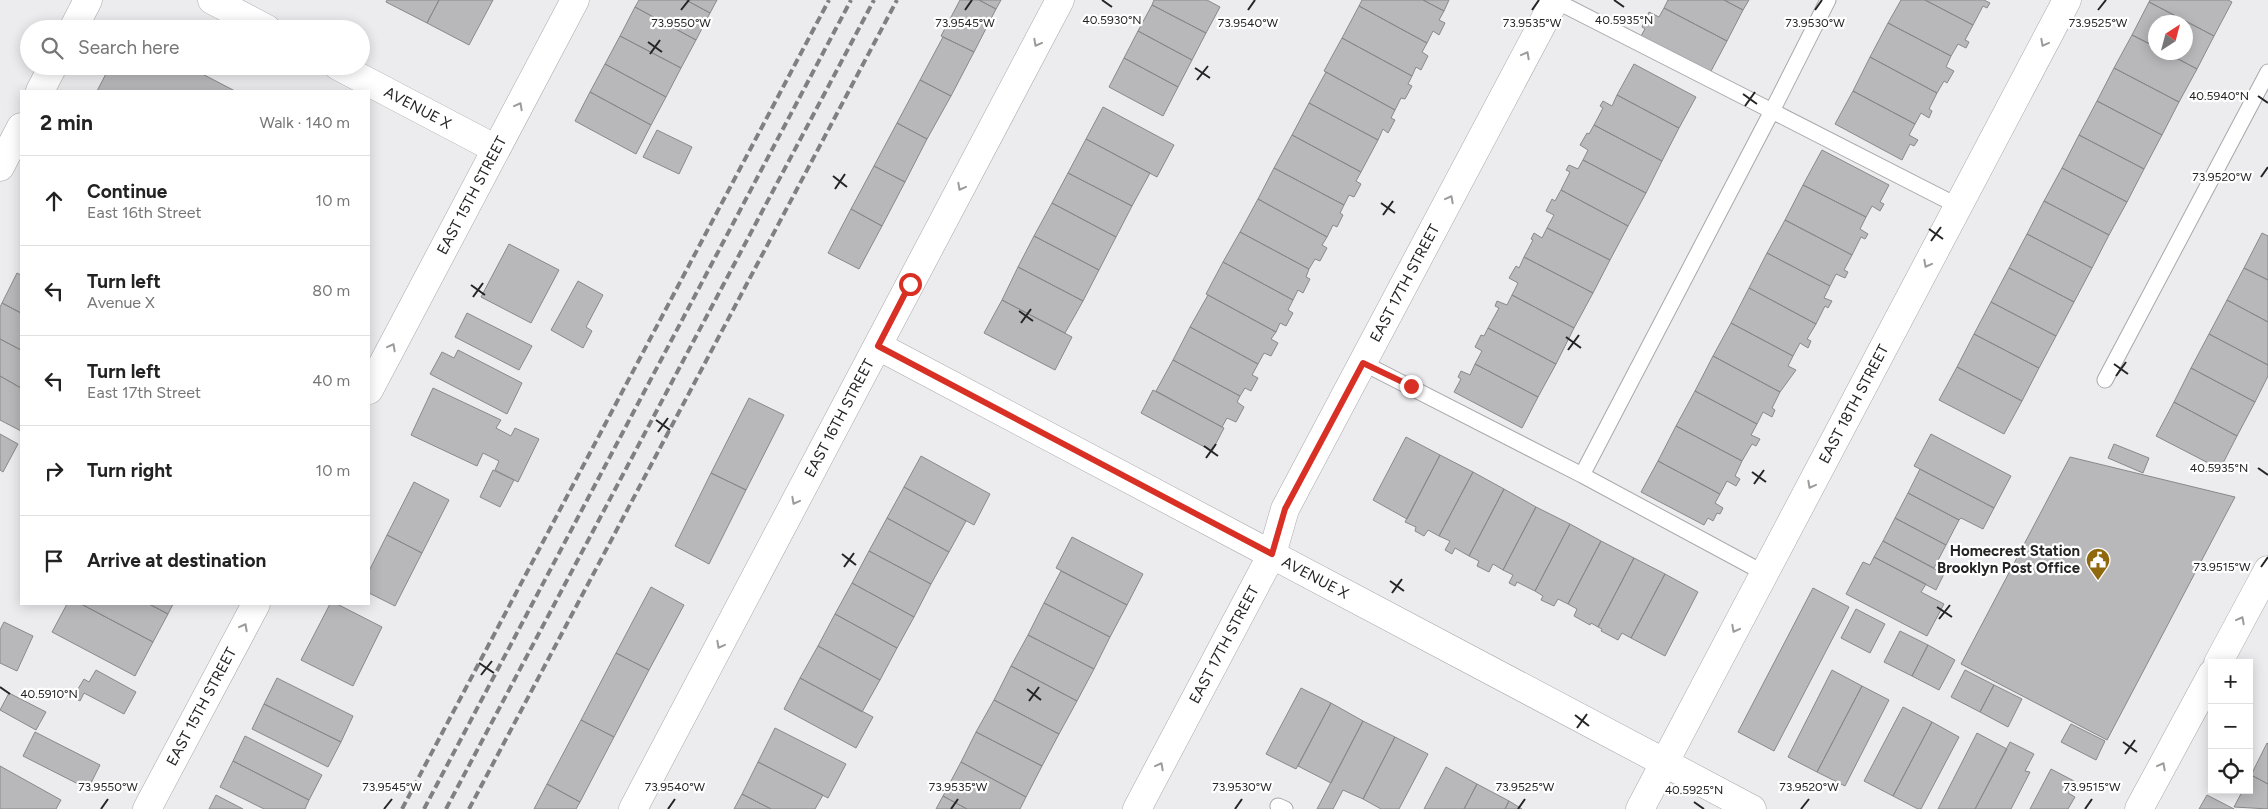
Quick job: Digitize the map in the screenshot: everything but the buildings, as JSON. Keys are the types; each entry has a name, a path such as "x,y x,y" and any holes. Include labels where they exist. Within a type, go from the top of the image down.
{"street":[{"path":"78,20 88,0"},
{"path":"212,0 250,20"},
{"name":"EAST 15TH STREET","path":"370,388 575,0"},
{"name":"EAST 16TH STREET","path":"633,809 1060,0"},
{"name":"EAST 17TH STREET","path":"1137,809 1272,554 1285,509 1555,0"},
{"name":"EAST 18TH STREET","path":"1640,809 2067,0"},
{"path":"41,90 48,75"},
{"name":"AVENUE X","path":"355,75 496,149"},
{"path":"0,167 20,129"},
{"name":"AVENUE X","path":"878,346 1752,809"},
{"path":"2220,659 2268,570"},
{"name":"EAST 15TH STREET","path":"147,809 255,605"},
{"path":"2139,809 2208,681"}],"lane":[{"path":"1555,0 1958,206"},
{"path":"1582,475 1828,0"},
{"path":"2105,380 2268,72"},
{"path":"1363,363 1582,475 1764,573"}],"railway":[{"path":"402,809 829,0"},
{"path":"424,809 851,0"},
{"path":"446,809 874,0"},
{"path":"469,809 897,0"}],"place":[{"name":"Homecrest Station Brooklyn Post Office","path":"2098,581"}],"route":[{"path":"910,284 878,346 1272,554 1285,509 1363,363 1411,386"}]}
